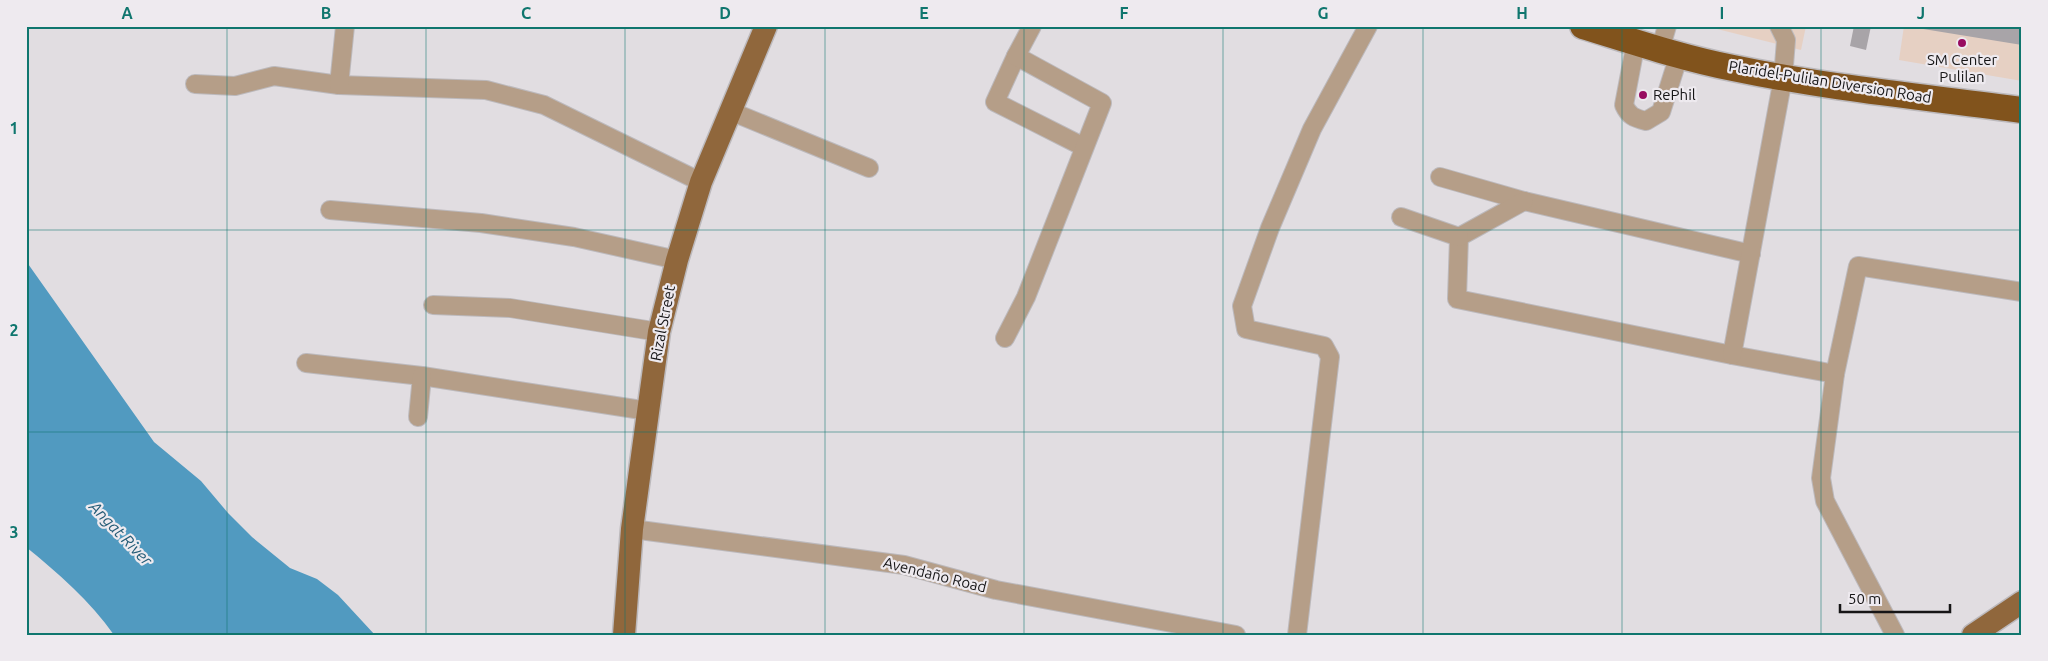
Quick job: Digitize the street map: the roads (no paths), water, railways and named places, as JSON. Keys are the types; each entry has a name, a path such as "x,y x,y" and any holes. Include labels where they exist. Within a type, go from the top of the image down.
{"highway":[{"name":"Plaridel-Pulilan Diversion Road","path":"1583,26 1660,43 1731,68 1783,78 2022,110"}],"main road":[{"name":"Rizal Street","path":"624,635 632,529 659,332 676,260 701,182 766,26"},
{"path":"1973,635 2022,602"}],"street":[{"path":"339,84 345,26"},
{"path":"1032,26 995,102 1084,147"},
{"path":"1298,635 1330,357 1324,346 1246,328 1242,306 1270,228 1312,130 1368,26"},
{"path":"1732,355 1783,78 1786,40 1779,26"},
{"path":"1005,338 1026,297 1102,103 1016,56"},
{"path":"195,84 235,86 274,76 339,84 486,90 544,105 701,182"},
{"path":"730,111 869,168"},
{"path":"1440,177 1524,201 1751,254"},
{"path":"1401,218 1459,237 1524,201"},
{"path":"330,210 481,223 574,237 676,260"},
{"path":"1459,237 1457,299 1835,374"},
{"path":"1895,635 1824,501 1821,478 1835,374 1858,266 2022,292"},
{"path":"433,306 510,308 659,332"},
{"path":"306,363 422,376 648,411"},
{"path":"418,417 422,376"},
{"name":"Avendaño Road","path":"632,529 904,565 996,590 1236,635"}],"water":[{"name":"Angat River","path":"26,261 154,442 201,481 228,513 252,537 290,568 317,579 338,595 375,635 114,635 73,588 26,547"}],"place":[{"name":"SM Center Pulilan","path":"1962,43"},
{"name":"RePhil","path":"1643,95"}]}
